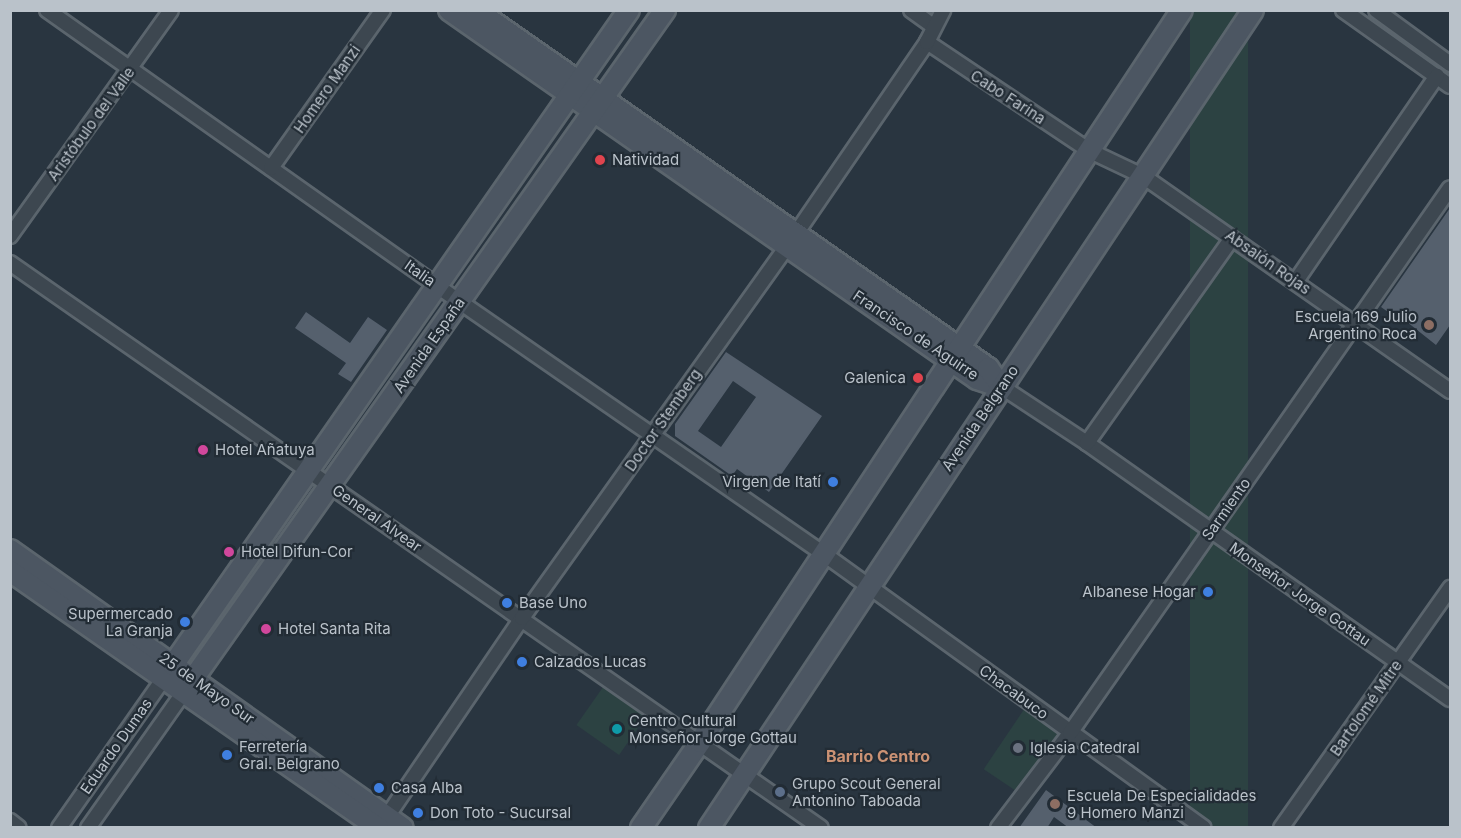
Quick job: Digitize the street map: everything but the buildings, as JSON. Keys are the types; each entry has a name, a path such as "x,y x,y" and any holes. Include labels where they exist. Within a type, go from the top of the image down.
{"street":[{"name":"Italia","path":"47,10 437,286 824,554"},
{"name":"Aristóbulo del Valle","path":"10,236 171,10"},
{"name":"Homero Manzi","path":"271,168 383,10"},
{"name":"Francisco de Aguirre","path":"449,10 574,89 956,355 988,368 1002,387"},
{"name":"Francisco de Aguirre","path":"476,10 574,89"},
{"name":"Avenida España","path":"168,672 628,10"},
{"name":"Avenida España","path":"189,685 665,10"},
{"path":"911,10 933,26"},
{"name":"Doctor Stemberg","path":"387,825 522,618 791,240 927,42 943,10"},
{"path":"641,828 956,355 1182,10"},
{"name":"Avenida Belgrano","path":"709,828 744,772 1253,10"},
{"path":"1343,10 1450,86"},
{"path":"1376,10 1450,64"},
{"name":"Cabo Farina","path":"927,42 1090,151 1143,176"},
{"path":"1296,281 1437,76"},
{"name":"Absalón Rojas","path":"1143,176 1450,391"},
{"name":"Sarmiento","path":"998,828 1070,733 1450,188"},
{"path":"1087,442 1232,238"},
{"name":"General Alvear","path":"10,263 744,772 821,828"},
{"name":"Monseñor Jorge Gottau","path":"1002,387 1087,442 1450,699"},
{"name":"25 de Mayo Sur","path":"10,550 168,672"},
{"name":"Chacabuco","path":"824,554 1204,828"},
{"name":"25 de Mayo Sur","path":"10,571 189,685 387,825"},
{"name":"Bartolomé Mitre","path":"1281,828 1450,588"},
{"name":"Eduardo Dumas","path":"59,828 168,672"},
{"name":"Eduardo Dumas","path":"88,828 189,685"},
{"path":"97,773 117,787"},
{"path":"10,821 19,828"}],"green space":[{"path":"1190,11 1248,11 1248,828 1190,828"},
{"path":"608,680 651,710 619,755 576,725"},
{"path":"1029,702 1067,728 1022,795 984,769"}],"place":[{"name":"Natividad","path":"600,160"},
{"name":"Escuela 169 Julio Argentino Roca","path":"1429,325"},
{"name":"Galenica","path":"918,378"},
{"name":"Hotel Añatuya","path":"203,450"},
{"name":"Virgen de Itatí","path":"833,482"},
{"name":"Hotel Difun-Cor","path":"229,552"},
{"name":"Albanese Hogar","path":"1208,592"},
{"name":"Base Uno","path":"507,603"},
{"name":"Supermercado La Granja","path":"185,622"},
{"name":"Hotel Santa Rita","path":"266,629"},
{"name":"Calzados Lucas","path":"522,662"},
{"name":"Centro Cultural Monseñor Jorge Gottau","path":"617,729"},
{"name":"Iglesia Catedral","path":"1018,748"},
{"name":"Ferretería Gral. Belgrano","path":"227,755"},
{"name":"Casa Alba","path":"379,788"},
{"name":"Grupo Scout General Antonino Taboada","path":"780,792"},
{"name":"Escuela De Especialidades 9 Homero Manzi","path":"1055,804"},
{"name":"Don Toto - Sucursal","path":"418,813"}],"district":[{"name":"Barrio Centro","path":"878,756"}]}
